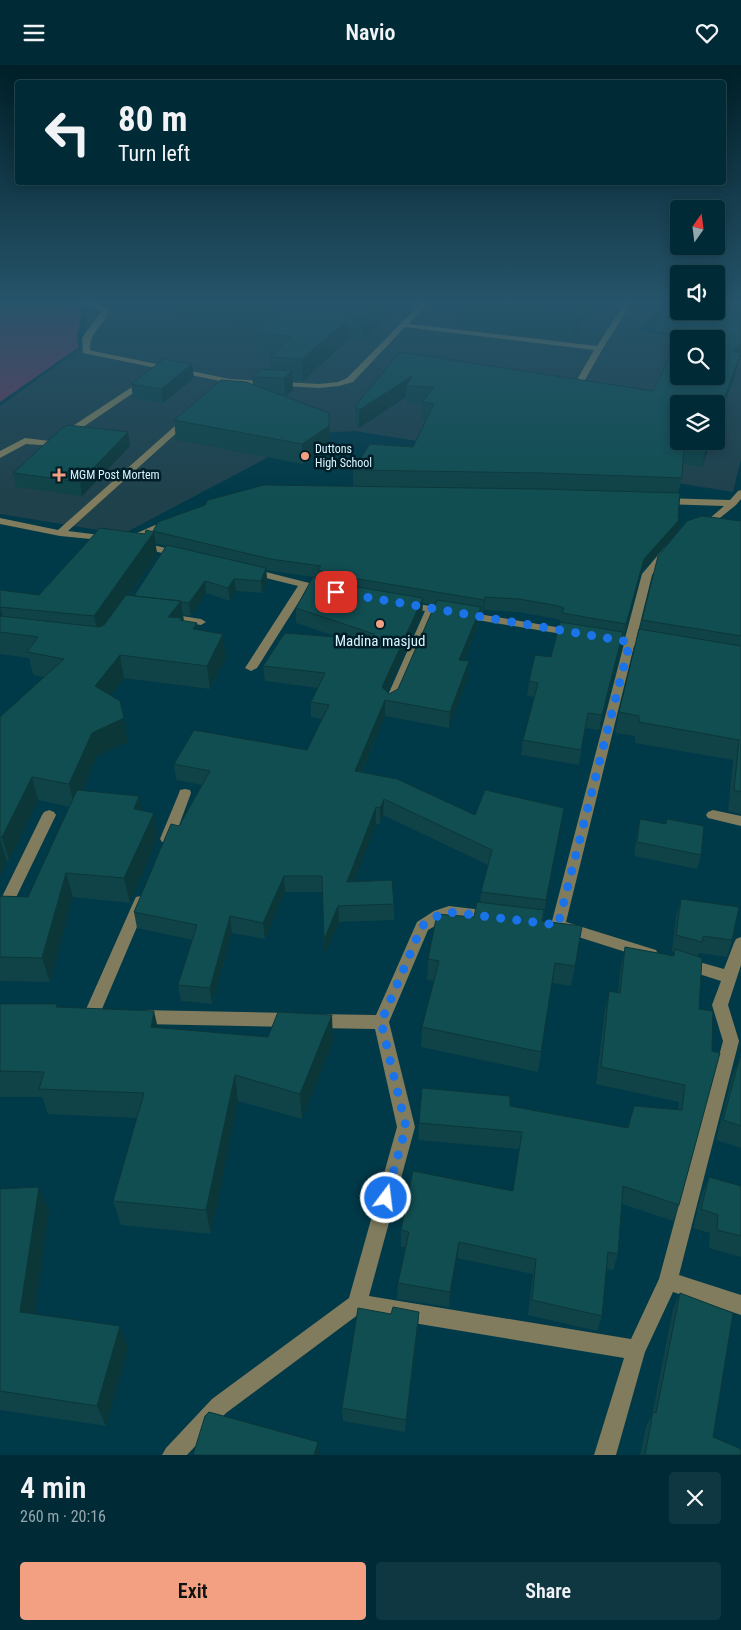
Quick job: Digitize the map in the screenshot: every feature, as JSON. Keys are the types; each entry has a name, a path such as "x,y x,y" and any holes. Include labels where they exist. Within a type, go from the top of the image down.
{"street":[{"path":"155,366 230,381 320,386 339,384 350,380 364,366"},
{"path":"577,387 589,366"},
{"path":"223,387 230,381"},
{"path":"0,455 25,441 52,444 144,383"},
{"path":"60,533 193,414"},
{"path":"697,530 705,527 733,503 741,493"},
{"path":"656,500 733,503"},
{"path":"123,541 182,517"},
{"path":"0,521 60,533 123,541 163,555 193,558"},
{"path":"558,925 647,574 673,544"},
{"path":"239,569 333,591"},
{"path":"251,668 304,585"},
{"path":"392,603 667,648"},
{"path":"390,705 431,609"},
{"path":"154,615 201,622"},
{"path":"160,855 185,793"},
{"path":"0,916 49,815"},
{"path":"713,815 741,821"},
{"path":"91,1016 145,891"},
{"path":"173,1455 219,1406 357,1304 406,1127 381,1022 422,926 439,915 449,912 508,919"},
{"path":"538,923 558,925 729,977"},
{"path":"605,1455 636,1350 668,1281 736,1043 720,1005 741,943"},
{"path":"73,1016 381,1022"},
{"path":"668,1281 741,1305"},
{"path":"357,1304 636,1350"}],"shaded area":[{"path":"0,366 52,366 0,402"},
{"path":"56,366 670,366 670,385 725,385 725,366 741,366 741,459 733,492 355,431 314,433 123,534 0,514 0,406"}],"building":[{"path":"155,366 190,366 161,389 131,384"},
{"path":"388,366 490,366 653,391 665,366 670,366 670,385 725,385 725,366 736,366 725,396 670,395 670,450 684,450 682,478 542,473 353,470 370,444 413,447 434,404 422,402 434,387 406,386 412,376 359,410 355,406"},
{"path":"261,369 292,371 284,378 252,377"},
{"path":"221,380 246,382 329,413 329,426 302,444 174,420"},
{"path":"68,425 128,432 80,482 13,473 61,429"},
{"path":"264,485 680,493 678,519 680,519 644,559 626,624 562,613 564,608 559,606 519,599 485,597 484,600 352,578 318,570 321,566 270,559 153,531 158,522 205,505 208,500"},
{"path":"702,516 741,521 741,636 642,620 658,556 687,521"},
{"path":"100,528 145,534 146,530 154,532 94,616 0,607 0,590 39,595"},
{"path":"167,545 266,568 261,581 234,579 228,588 205,581 189,603 134,596"},
{"path":"313,577 351,586 423,598 382,687 389,694 398,689 437,600 481,607 459,660 469,661 450,712 385,700 355,771 397,779 475,815 485,790 564,808 546,900 481,892 492,850 384,799 380,808 376,807 347,882 392,880 394,904 338,906 324,940 322,876 284,876 263,923 230,916 210,988 178,985 197,925 134,912 171,824 179,826 210,771 174,764 194,730 307,750 329,705 311,702 325,673 263,666 285,633 373,640 374,634 296,608"},
{"path":"126,595 181,601 168,617 182,618 180,620 197,623 193,629 223,634 207,666 120,655 95,686 120,701 124,718 92,733 69,784 32,777 2,837 0,837 0,717 64,659 27,652 38,637 0,632 0,616 99,627 104,625"},
{"path":"560,622 623,632 602,715 588,713 581,750 523,740 538,683 529,681 535,655 551,657"},
{"path":"639,629 741,646 741,792 734,790 739,740 639,722 639,716 619,712"},
{"path":"77,790 139,796 134,809 154,813 124,878 66,873 42,958 0,957 0,896 28,897"},
{"path":"640,819 666,824 667,819 704,826 701,855 637,842"},
{"path":"681,899 739,907 732,940 703,936 702,942 676,935"},
{"path":"477,902 544,910 542,921 582,926 575,966 555,963 541,1052 422,1027 439,961 428,959 437,914 474,917"},
{"path":"625,947 674,956 675,949 702,958 699,1009 713,1011 712,1051 720,1053 679,1205 623,1186 618,1254 608,1252 602,1316 532,1300 536,1259 459,1242 450,1292 398,1283 409,1232 401,1230 413,1171 513,1191 522,1132 419,1123 422,1088 510,1096 510,1106 628,1128 634,1106 682,1110 685,1085 601,1067 609,991 620,993"},
{"path":"0,1004 57,1004 56,1007 154,1011 151,1027 268,1037 278,1012 332,1015 300,1094 235,1075 206,1210 113,1201 144,1093 39,1089 44,1072 0,1071"},
{"path":"741,1057 741,1126 723,1120"},
{"path":"709,1177 741,1186 741,1236 717,1230 718,1215 701,1209"},
{"path":"39,1187 20,1312 120,1326 97,1406 0,1391 0,1189"},
{"path":"680,1293 733,1313 713,1437 741,1449 741,1455 645,1455 653,1412 656,1413"},
{"path":"393,1307 419,1312 406,1420 342,1408 358,1308 391,1314"},
{"path":"209,1412 318,1442 314,1455 193,1455 205,1416"}],"place":[{"name":"Duttons High School","path":"305,456"},
{"name":"MGM Post Mortem","path":"59,475"},
{"name":"Madina masjud","path":"380,624"}],"route":[{"path":"336,592 630,642 558,925 449,912 439,915 422,926 381,1022 406,1127 386,1198"}]}
